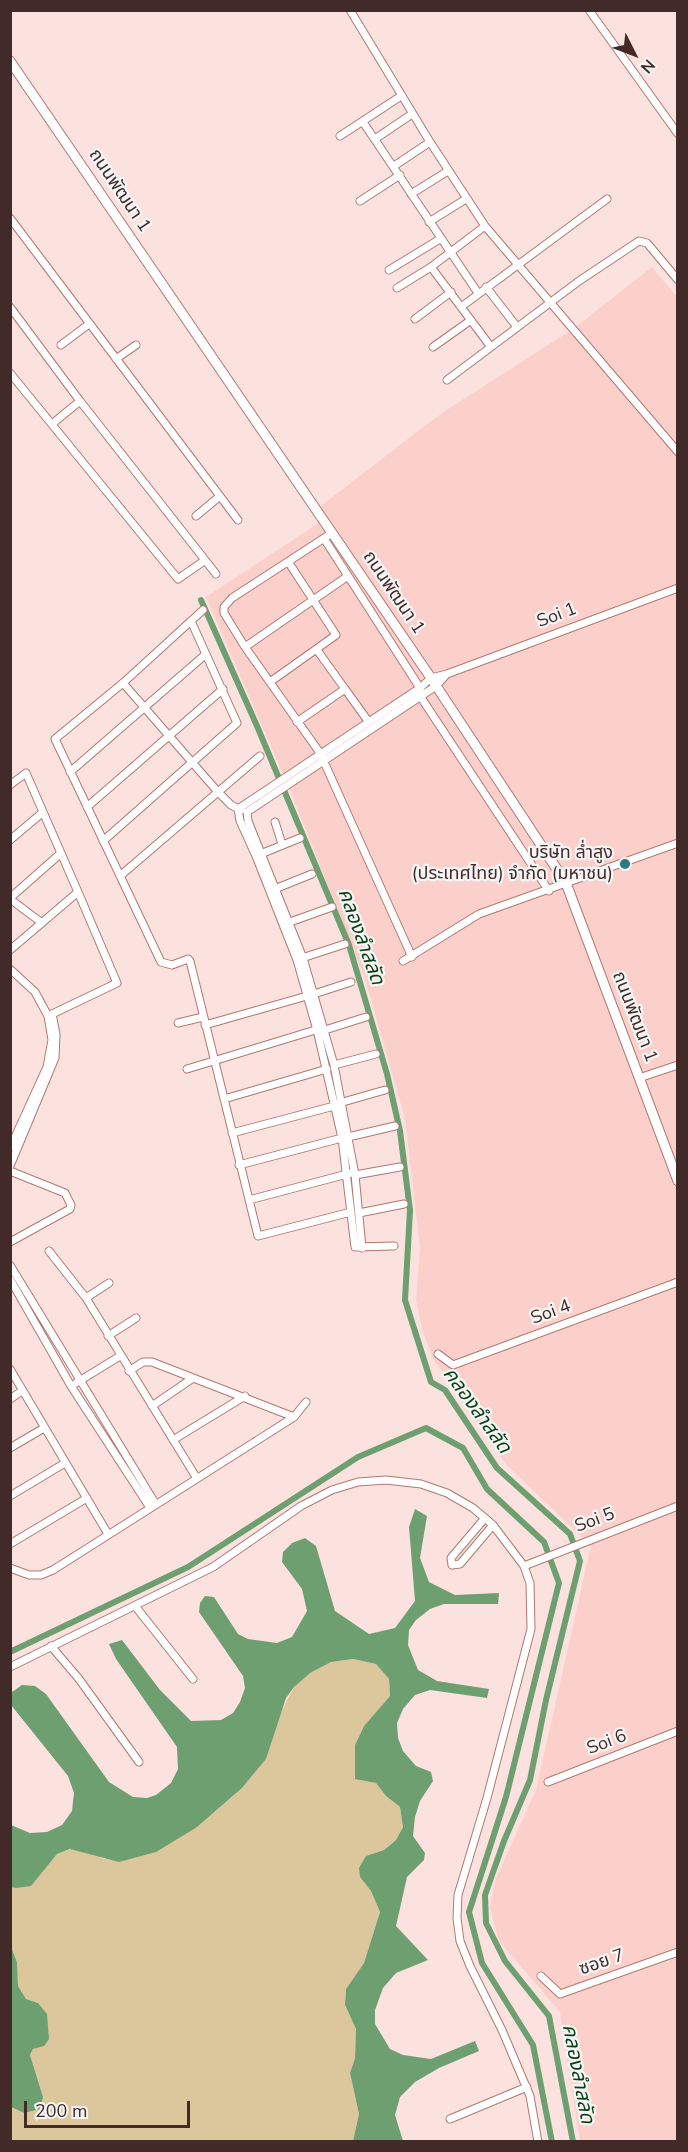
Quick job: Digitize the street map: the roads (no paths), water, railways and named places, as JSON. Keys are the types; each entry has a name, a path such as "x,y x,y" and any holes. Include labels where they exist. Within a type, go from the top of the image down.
{"main road":[{"name":"ถนนพัฒนา 1","path":"10,61 328,536 433,682 566,883 678,1181"}],"street":[{"path":"350,10 412,114 485,226 678,452"},
{"path":"589,10 678,134"},
{"path":"340,136 401,96"},
{"path":"375,139 412,114"},
{"path":"363,122 478,293"},
{"path":"394,166 430,142"},
{"path":"411,194 448,171"},
{"path":"360,201 400,175"},
{"path":"429,222 466,199"},
{"path":"461,307 607,199"},
{"path":"10,218 238,520"},
{"path":"397,288 431,267 485,226"},
{"path":"389,270 440,239"},
{"path":"447,380 517,327 639,241 642,240 653,249 678,280"},
{"path":"431,267 490,347"},
{"path":"486,287 517,327"},
{"path":"415,319 450,292"},
{"path":"10,307 80,402 216,574"},
{"path":"433,347 471,320"},
{"path":"61,345 89,324"},
{"path":"116,359 136,345"},
{"path":"10,373 178,579 204,561"},
{"path":"52,424 80,402"},
{"path":"196,516 220,496"},
{"path":"412,957 320,753 224,614 224,607 232,598 328,536 348,576 420,692 549,891"},
{"path":"270,682 336,635 289,563"},
{"path":"245,647 348,576"},
{"name":"Soi 1","path":"420,692 447,674 678,588"},
{"path":"203,610 123,683 55,740 162,962 172,965 188,959 190,961 256,1233 262,1237 351,1212"},
{"path":"104,841 193,765 237,723 191,621"},
{"path":"317,650 368,721"},
{"path":"70,772 206,654"},
{"path":"123,683 218,792 247,812 246,815 262,853 273,890 300,959"},
{"path":"87,807 223,689"},
{"path":"297,722 345,689"},
{"path":"240,806 368,721 420,692"},
{"path":"247,812 420,692"},
{"path":"120,876 260,756"},
{"path":"10,785 26,773 117,982 50,1015"},
{"path":"240,806 240,821 290,922 322,1030 329,1066 340,1102 355,1247 394,1246"},
{"path":"10,840 42,813"},
{"path":"275,822 282,844"},
{"path":"262,853 300,838"},
{"path":"403,961 463,921 678,843"},
{"path":"42,923 10,898 60,854"},
{"path":"273,890 312,874"},
{"path":"10,950 78,892"},
{"path":"290,922 332,907"},
{"path":"300,959 345,944"},
{"path":"10,969 36,992 50,1015 52,1040 47,1067 10,1166"},
{"path":"205,1026 351,982"},
{"path":"178,1023 203,1017"},
{"path":"187,1069 366,1017"},
{"path":"224,1097 376,1054"},
{"path":"639,1078 678,1065"},
{"path":"232,1131 384,1090"},
{"path":"240,1167 394,1126"},
{"path":"10,1149 20,1135"},
{"path":"344,1139 355,1175 362,1248"},
{"path":"249,1201 347,1176 400,1167"},
{"path":"10,1171 64,1193 71,1205 70,1209 10,1242"},
{"path":"359,1213 404,1204"},
{"path":"49,1251 86,1298 196,1477"},
{"path":"10,1265 17,1295 80,1381 152,1505"},
{"path":"10,1279 17,1295 71,1386 152,1505"},
{"name":"Soi 4","path":"438,1354 453,1365 678,1282"},
{"path":"86,1298 109,1283"},
{"path":"108,1336 136,1317"},
{"path":"71,1386 120,1356"},
{"path":"129,1371 148,1361 245,1396 294,1417"},
{"path":"10,1369 108,1534"},
{"path":"152,1406 193,1378"},
{"path":"10,1399 22,1391"},
{"path":"173,1440 245,1396"},
{"path":"10,1568 29,1575 40,1575 53,1570 196,1477 294,1417 306,1402"},
{"path":"10,1448 44,1428"},
{"path":"10,1496 65,1463"},
{"path":"10,1666 135,1606 225,1559 301,1506 332,1490 358,1482 386,1479 421,1484 447,1493 493,1525 524,1566 530,1583 531,1629 487,1798 458,1895 457,1918 460,1941 470,1966 527,2086 538,2142"},
{"path":"10,1544 87,1498"},
{"name":"Soi 5","path":"524,1566 542,1556 678,1506"},
{"path":"484,1518 452,1558 452,1565 460,1564 493,1525"},
{"path":"135,1606 193,1679"},
{"path":"51,1646 79,1679 139,1762"},
{"name":"Soi 6","path":"548,1782 678,1731"},
{"name":"ซอย 7","path":"542,1976 560,1994 678,1952"},
{"path":"450,2119 527,2086"}],"waterway":[{"name":"คลองลำสลัด","path":"201,600 349,945 387,1074 400,1131 410,1210 405,1300 431,1382 445,1390 497,1468 570,1534 580,1561 546,1700 530,1780 504,1841 485,1895 486,1923 505,1961 549,2016 573,2142"},
{"path":"10,1652 188,1567 358,1457 426,1428 463,1448 487,1489 544,1542 559,1583 506,1797 469,1912 482,1963 533,2045 552,2142"}],"place":[{"name":"บริษัท ล่ำสูง (ประเทศไทย) จำกัด (มหาชน)","path":"625,864"}]}
